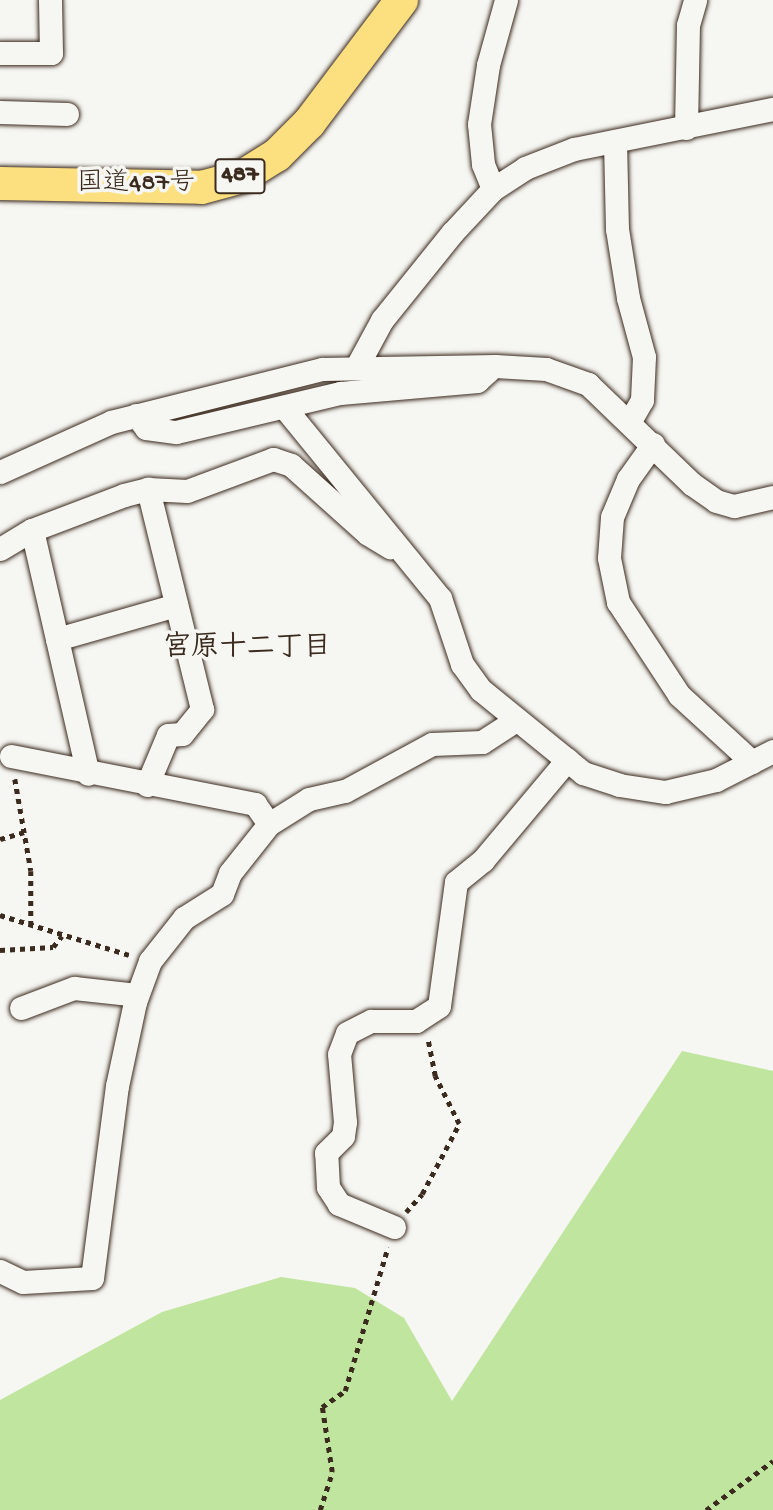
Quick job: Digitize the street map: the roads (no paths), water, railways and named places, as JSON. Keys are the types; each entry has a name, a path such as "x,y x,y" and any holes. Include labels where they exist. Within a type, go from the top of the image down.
{"highway":[{"name":"国道487号","path":"0,183 201,187 242,176 276,155 309,122 401,0"}],"street":[{"path":"0,53 51,53 50,0"},
{"path":"493,189 483,164 479,124 488,65 506,0"},
{"path":"686,128 688,25 695,0"},
{"path":"356,368 382,320 493,189 525,168 574,149 773,109"},
{"path":"0,112 67,114"},
{"path":"615,141 617,229 628,298 645,357 642,400 630,421"},
{"path":"136,415 146,428 176,432 340,393 477,381 495,366"},
{"path":"0,472 136,415 322,369 495,366 546,369 588,384 630,421 692,484 716,501 734,506 773,497"},
{"path":"284,407 440,598 462,664 481,691 583,773 619,785 665,792 716,780 773,751"},
{"path":"653,444 628,479 612,517 609,558 618,602 678,695 752,762"},
{"path":"0,549 32,530 148,489 187,491 273,459 291,466 368,534 405,555"},
{"path":"147,785 168,735 182,734 202,709 148,489"},
{"path":"32,530 88,774"},
{"path":"57,639 176,605"},
{"path":"0,1271 23,1282 92,1278 117,1086 137,995 150,961 184,918 222,894 230,873 269,824 309,799 345,791 432,744 482,742 514,720"},
{"path":"11,756 88,774 255,804 269,824"},
{"path":"394,1227 339,1204 328,1187 326,1153 343,1136 345,1122 339,1054 347,1032 371,1021 416,1021 439,1006 456,882 482,860 568,760"},
{"path":"21,1008 74,988 137,995"}],"district":[{"name":"宮原十二丁目","path":"247,649"}]}
